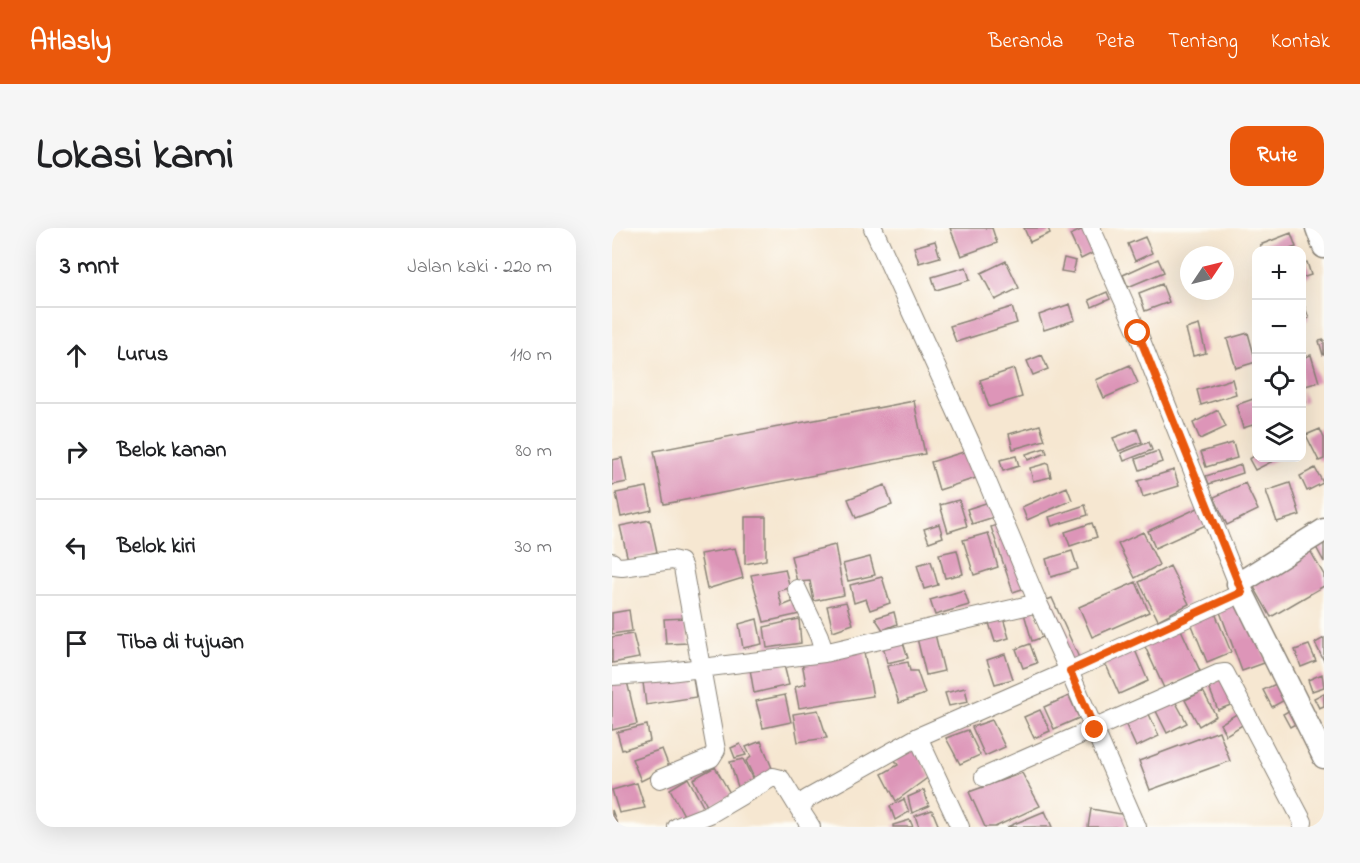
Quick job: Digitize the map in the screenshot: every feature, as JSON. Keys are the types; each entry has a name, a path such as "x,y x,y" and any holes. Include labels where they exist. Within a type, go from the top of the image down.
{"street":[{"path":"873,228 973,448 1038,603 1137,827"},
{"path":"1091,228 1138,333 1240,588 1324,757"},
{"path":"1317,228 1324,247"},
{"path":"800,810 807,799 918,737 1070,671 1240,588 1324,530"},
{"path":"612,562 616,567 672,560 680,562 716,750 711,758 660,779"},
{"path":"797,589 819,636 824,653"},
{"path":"612,676 700,669 824,653 1038,603"},
{"path":"984,777 1218,674 1226,673 1302,822 1302,827"},
{"path":"918,737 960,827"},
{"path":"677,827 710,814 774,777 781,779 811,827"}],"building":[{"path":"950,228 992,228 997,243 961,256"},
{"path":"1024,228 1048,228 1050,233 1030,242"},
{"path":"1085,228 1097,251 1081,259 1070,235"},
{"path":"1291,233 1296,246 1261,246"},
{"path":"1145,237 1152,253 1135,261 1128,244"},
{"path":"935,241 940,257 919,263 914,247"},
{"path":"1064,258 1076,261 1073,273 1061,271"},
{"path":"1158,259 1164,272 1128,287 1123,275"},
{"path":"1006,261 1019,288 995,300 981,273"},
{"path":"1306,262 1311,275 1306,277"},
{"path":"966,267 970,280 936,290 932,277"},
{"path":"1162,284 1169,302 1145,311 1139,293"},
{"path":"1107,292 1110,299 1092,307 1089,300"},
{"path":"1070,304 1075,320 1044,330 1039,315"},
{"path":"1012,307 1017,323 956,342 950,326"},
{"path":"1199,325 1206,353 1193,356 1186,329"},
{"path":"1248,333 1252,348 1252,363 1236,368 1227,339"},
{"path":"1324,340 1324,355 1323,355 1319,341"},
{"path":"1042,355 1048,369 1033,375 1027,361"},
{"path":"1311,355 1319,382 1306,386 1306,357"},
{"path":"1130,365 1138,383 1104,398 1096,380"},
{"path":"1014,369 1022,397 989,407 980,380"},
{"path":"1232,379 1236,394 1201,405 1197,390"},
{"path":"1252,399 1252,425 1243,428 1236,405"},
{"path":"914,401 925,454 664,504 654,451"},
{"path":"1218,410 1226,427 1200,439 1193,423"},
{"path":"1040,425 1045,440 1013,449 1009,434"},
{"path":"1137,429 1142,442 1119,451 1113,438"},
{"path":"1320,429 1324,438 1324,459 1319,461 1306,435"},
{"path":"1149,442 1152,450 1124,461 1121,453"},
{"path":"1233,443 1237,458 1206,467 1201,452"},
{"path":"1045,448 1047,453 1028,460 1026,454"},
{"path":"967,451 976,478 939,490 931,462"},
{"path":"1158,451 1162,462 1140,470 1136,459"},
{"path":"1016,456 1019,466 1003,471 1000,460"},
{"path":"1252,457 1252,462 1271,462 1255,470 1249,459"},
{"path":"622,458 627,482 612,485 612,460"},
{"path":"1048,463 1051,477 1033,481 1030,468"},
{"path":"1241,465 1243,473 1209,484 1206,476"},
{"path":"1315,468 1323,483 1307,491 1300,476"},
{"path":"1174,470 1179,486 1143,497 1138,481"},
{"path":"1245,483 1258,510 1227,525 1214,497"},
{"path":"1290,483 1300,515 1277,522 1266,491"},
{"path":"885,485 892,505 856,518 848,499"},
{"path":"647,487 652,510 621,517 616,493"},
{"path":"1067,487 1072,500 1027,520 1022,507"},
{"path":"959,500 967,526 948,532 940,505"},
{"path":"989,502 994,517 972,524 967,509"},
{"path":"1085,505 1088,515 1052,526 1049,517"},
{"path":"1200,507 1208,524 1155,548 1148,531"},
{"path":"745,517 766,517 766,560 745,564"},
{"path":"650,520 657,552 628,560 620,526"},
{"path":"1003,523 1025,588 1013,592 991,527"},
{"path":"1092,523 1097,537 1070,546 1065,532"},
{"path":"939,524 943,537 929,542 924,529"},
{"path":"1143,532 1159,565 1135,578 1118,544"},
{"path":"988,533 998,567 974,575 963,540"},
{"path":"1324,543 1324,562 1316,547"},
{"path":"835,545 844,595 814,601 810,581 797,582 791,556"},
{"path":"1308,547 1324,575 1324,586 1271,617 1250,580"},
{"path":"735,548 743,578 707,589 700,554"},
{"path":"957,550 963,574 945,578 939,554"},
{"path":"1072,551 1078,569 1051,577 1046,559"},
{"path":"870,557 875,575 848,581 843,564"},
{"path":"931,561 938,585 924,589 917,565"},
{"path":"1170,566 1189,604 1158,620 1139,582"},
{"path":"785,569 790,588 778,591 782,606 797,600 800,614 764,622 751,575"},
{"path":"882,577 890,603 870,610 866,599 854,603 850,585"},
{"path":"1136,582 1149,612 1092,637 1079,607"},
{"path":"964,590 969,605 935,615 930,600"},
{"path":"1241,595 1267,662 1242,671 1217,604"},
{"path":"1052,598 1080,660 1069,664 1042,602"},
{"path":"846,602 853,624 833,631 827,606"},
{"path":"1033,607 1043,637 1032,641 1023,610"},
{"path":"1213,608 1231,652 1207,662 1189,618"},
{"path":"629,610 632,631 612,634 612,613"},
{"path":"894,612 897,624 883,630 875,618"},
{"path":"686,618 688,643 666,644 664,619"},
{"path":"1003,618 1009,638 995,642 989,623"},
{"path":"757,619 762,644 743,648 739,624"},
{"path":"799,619 801,643 767,648 764,627"},
{"path":"1178,623 1200,671 1164,688 1142,640"},
{"path":"633,634 639,658 612,663 612,637"},
{"path":"935,634 944,671 926,675 917,638"},
{"path":"901,636 908,658 887,663 882,641"},
{"path":"1324,638 1324,661 1315,643"},
{"path":"1030,644 1037,663 1023,668 1016,649"},
{"path":"1133,645 1148,681 1119,694 1103,658"},
{"path":"1309,645 1316,661 1301,667 1295,650"},
{"path":"863,648 873,696 799,708 795,687 806,684 801,657"},
{"path":"1005,654 1013,679 995,684 987,660"},
{"path":"783,661 789,685 754,693 749,663"},
{"path":"908,662 910,671 917,671 925,694 899,703 887,666"},
{"path":"692,671 696,697 646,705 642,675"},
{"path":"1322,674 1324,687 1312,691 1308,680"},
{"path":"626,677 637,724 612,730 612,679"},
{"path":"1227,677 1238,702 1218,710 1208,685"},
{"path":"1280,682 1288,698 1272,707 1263,690"},
{"path":"965,688 968,702 949,706 945,693"},
{"path":"1203,691 1216,716 1199,726 1185,700"},
{"path":"1324,693 1324,706 1319,708 1314,698"},
{"path":"785,695 791,722 763,728 756,701"},
{"path":"1069,696 1079,718 1054,729 1044,707"},
{"path":"1175,701 1187,723 1167,733 1156,711"},
{"path":"1292,709 1299,722 1290,727 1283,714"},
{"path":"818,710 827,738 798,742 793,714"},
{"path":"1040,710 1050,731 1034,738 1024,717"},
{"path":"1243,710 1249,721 1226,735 1220,724"},
{"path":"1148,712 1159,736 1136,747 1125,723"},
{"path":"992,720 1005,747 985,756 972,727"},
{"path":"647,725 650,741 622,750 617,732"},
{"path":"968,730 980,755 960,764 946,738"},
{"path":"1219,731 1230,761 1150,790 1139,761"},
{"path":"761,741 774,773 756,782 746,761 751,757 746,747"},
{"path":"740,744 746,755 735,758 731,748"},
{"path":"915,748 930,776 896,801 882,774 898,765 895,760"},
{"path":"662,749 669,767 641,781 632,759"},
{"path":"743,759 754,782 739,790 730,762"},
{"path":"715,767 731,795 708,808 693,779"},
{"path":"1022,773 1040,806 995,827 985,827 969,792"},
{"path":"688,778 705,810 686,819 670,789"},
{"path":"637,783 645,808 619,813 612,790"},
{"path":"924,790 929,806 912,813 908,797"},
{"path":"904,799 909,812 895,820 890,806"},
{"path":"1091,809 1127,815 1125,827 1088,827"},
{"path":"612,810 618,827 612,827"},
{"path":"932,810 939,827 919,827 915,816"},
{"path":"1045,811 1052,827 1007,827"},
{"path":"910,820 913,827 893,827 893,825"}],"route":[{"path":"1095,730 1070,671 1242,592 1138,333"}]}
